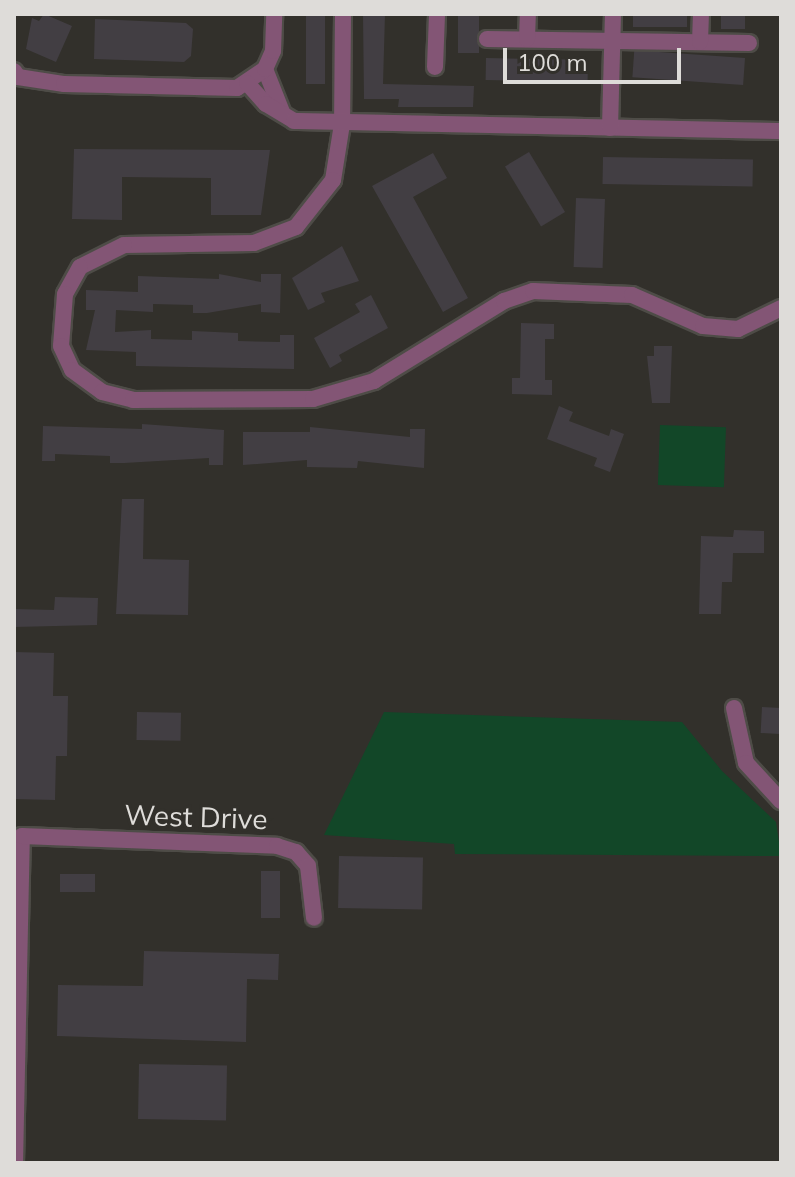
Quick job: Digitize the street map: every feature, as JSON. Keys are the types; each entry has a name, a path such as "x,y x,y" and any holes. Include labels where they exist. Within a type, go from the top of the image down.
{"street":[{"path":"14,71 18,77 64,84 247,83 265,69 273,51 274,14"},
{"path":"343,14 342,124 333,180 296,227 254,243 124,245 80,267 60,320 61,346 72,370 102,392 133,400 313,399 374,381 504,301 533,291 632,295 703,326 738,329 781,308"},
{"path":"435,67 437,14"},
{"path":"527,39 528,14"},
{"path":"610,128 613,14"},
{"path":"700,42 701,14"},
{"path":"487,39 749,43"},
{"path":"265,69 282,112"},
{"path":"247,83 294,121 781,131"},
{"path":"734,708 746,763 781,801"},
{"name":"West Drive","path":"15,1163 22,836 277,846 296,852 308,866 314,918"}],"green space":[{"path":"660,425 726,427 724,487 658,485"},
{"path":"384,712 682,722 722,771 776,822 781,856 455,854 454,844 324,835"}],"building":[{"path":"44,14 72,26 56,62 26,49 32,18 39,21"},
{"path":"363,14 385,14 383,84 474,86 473,107 398,107 399,99 364,99"},
{"path":"458,14 479,14 479,53 458,53"},
{"path":"633,14 687,14 687,27 633,27"},
{"path":"721,14 745,14 745,29 721,29"},
{"path":"306,15 325,15 325,84 306,84"},
{"path":"95,19 186,23 193,29 191,56 184,62 94,59"},
{"path":"634,50 745,58 743,85 632,77"},
{"path":"486,58 588,60 588,82 486,80"},
{"path":"74,149 270,150 261,215 211,215 211,178 122,177 122,220 72,219"},
{"path":"529,152 565,212 541,226 505,166"},
{"path":"433,153 447,178 413,197 468,298 443,312 372,186"},
{"path":"603,157 753,160 753,187 603,184"},
{"path":"576,198 605,199 603,268 574,267"},
{"path":"342,246 359,281 321,293 325,302 308,310 292,278"},
{"path":"219,274 261,282 261,274 281,274 280,313 261,312 261,304 193,313 193,305 153,304 153,312 116,310 115,332 151,330 151,339 192,340 192,331 238,333 238,341 280,342 280,335 294,335 294,369 136,366 136,352 86,350 95,310 86,310 86,290 138,292 138,276 219,279"},
{"path":"371,295 388,328 339,355 342,361 330,368 314,338 360,312 355,304"},
{"path":"521,323 554,324 554,339 545,339 545,380 552,380 552,395 512,394 512,378 520,378"},
{"path":"654,346 672,346 670,403 652,403 647,356 654,356"},
{"path":"559,406 573,412 569,421 609,436 611,429 624,434 610,472 594,466 597,458 547,439"},
{"path":"142,424 224,430 223,465 209,465 209,458 110,463 110,456 55,454 55,461 42,461 43,426 142,429"},
{"path":"310,427 410,437 410,429 425,429 424,468 358,461 357,468 307,467 307,460 243,465 243,432 310,432"},
{"path":"122,499 144,499 143,559 189,560 188,615 116,614"},
{"path":"734,530 764,531 764,553 733,553 732,582 722,582 721,614 699,614 701,536 733,537"},
{"path":"55,597 98,598 97,625 14,627 14,609 54,610"},
{"path":"14,652 54,653 53,696 68,696 67,756 56,756 55,800 14,799"},
{"path":"762,707 781,708 780,734 761,733"},
{"path":"137,712 181,713 181,741 137,740"},
{"path":"339,856 423,857 422,909 338,908"},
{"path":"261,871 280,871 280,918 261,918"},
{"path":"60,874 95,874 95,892 60,892"},
{"path":"144,951 279,954 278,980 247,979 246,1042 57,1036 58,985 143,986"},
{"path":"139,1064 227,1066 226,1121 138,1119"}]}
